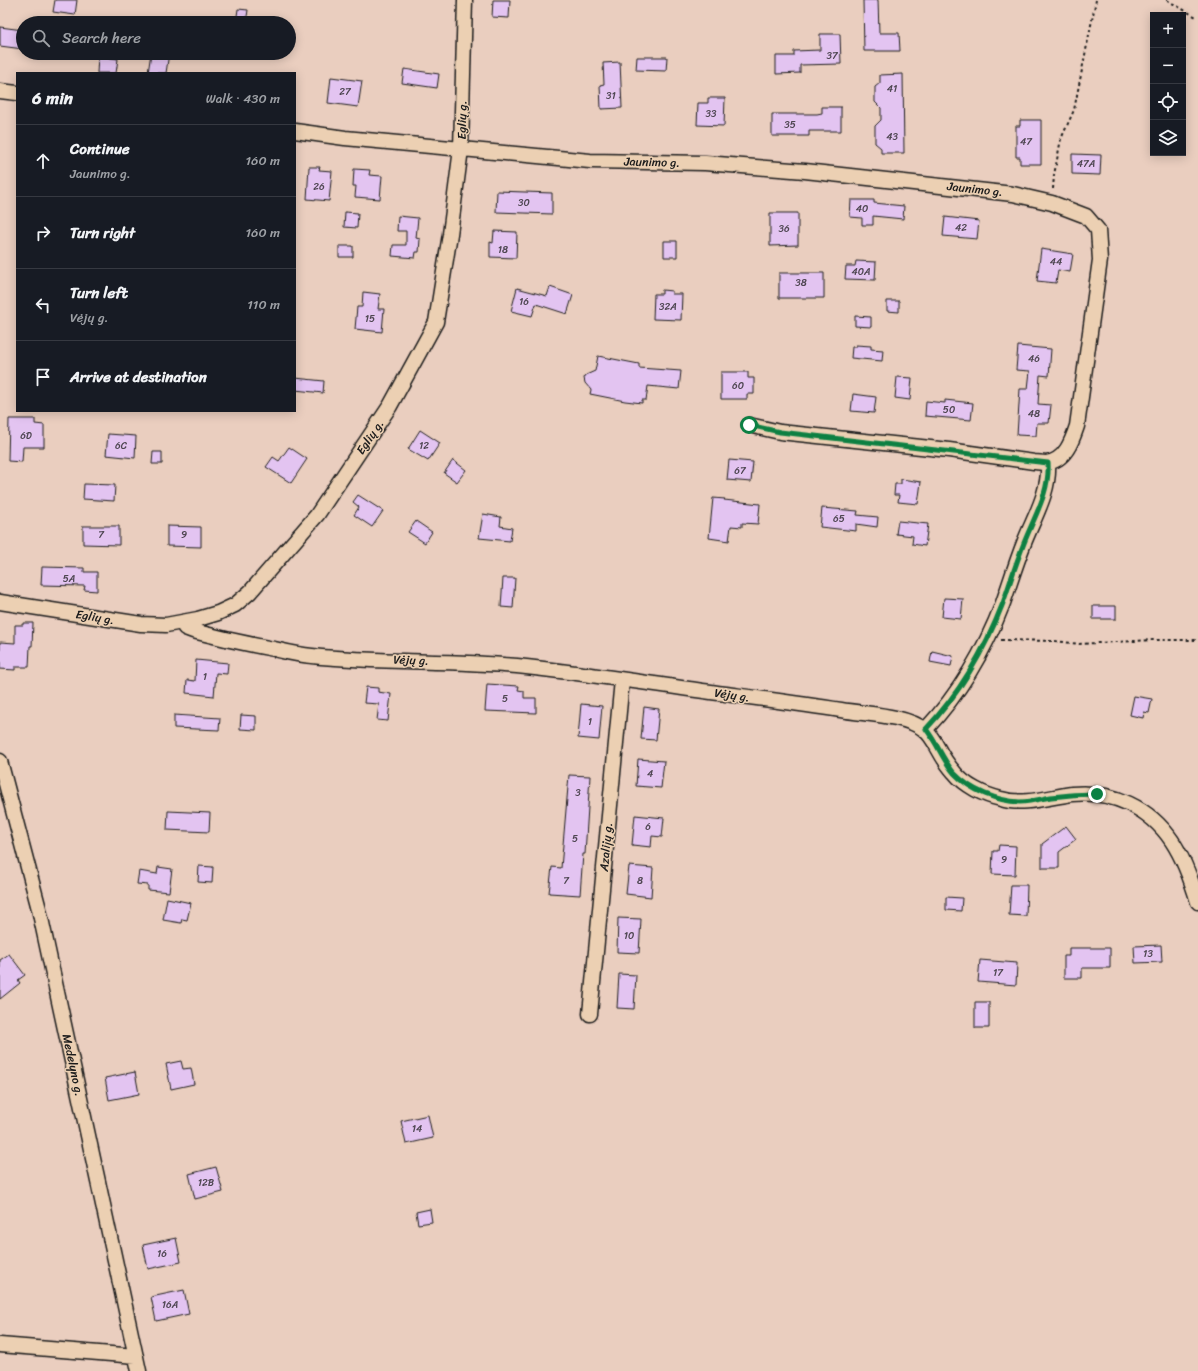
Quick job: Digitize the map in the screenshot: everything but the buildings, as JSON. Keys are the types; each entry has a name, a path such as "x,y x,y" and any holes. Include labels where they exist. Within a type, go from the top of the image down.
{"street":[{"name":"Eglių g.","path":"0,602 141,624 166,625 198,619 218,613 235,604 250,592 317,515 390,406 436,322 450,234 461,149 465,0"},
{"path":"0,91 16,93"},
{"name":"Jaunimo g.","path":"296,131 345,138 590,161 705,163 789,169 1014,194 1052,202 1086,216 1098,230 1100,260 1077,426 1070,446 1060,457 1048,463"},
{"path":"749,425 780,432 1048,463 1048,478 1041,502 1023,544 1003,603 988,639 970,672 943,710 926,729 933,738 947,763 961,780 982,792 1003,800 1022,802 1075,794 1097,794 1113,797 1145,812 1162,827 1173,842 1193,886 1198,902"},
{"name":"Vėjų g.","path":"182,623 185,628 199,633 308,656 517,666 894,718 915,723 926,729"},
{"name":"Azalijų g.","path":"590,1014 622,680"},
{"name":"Medelyno g.","path":"0,761 39,909 139,1371"},
{"path":"0,1345 136,1356"}],"path":[{"path":"1052,202 1054,175 1061,139 1074,110 1096,0"},
{"path":"1167,0 1198,18"},
{"path":"988,639 1055,640 1079,644 1153,640 1198,640"}],"route":[{"path":"749,425 780,432 950,450 1048,463 1048,478 1039,509 1023,544 1003,603 988,639 970,672 943,710 926,729 933,738 947,763 961,780 982,792 1003,800 1022,802 1075,794 1097,794"}]}
